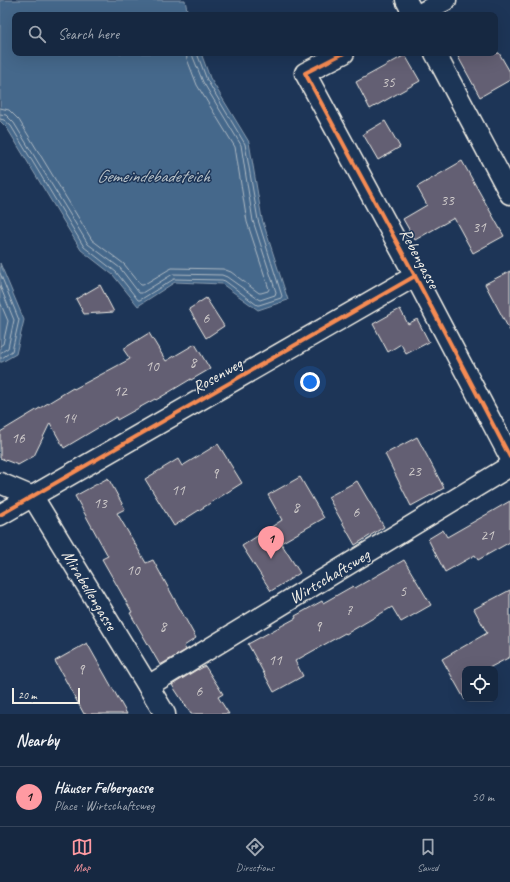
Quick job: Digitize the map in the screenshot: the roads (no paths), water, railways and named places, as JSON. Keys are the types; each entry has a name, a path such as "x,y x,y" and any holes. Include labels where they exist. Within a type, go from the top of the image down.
{"street":[{"path":"406,0 412,12"},
{"path":"424,12 446,0"},
{"name":"Rebengasse","path":"338,56 305,73 415,276 510,457"},
{"path":"437,56 510,194"},
{"name":"Rosenweg","path":"0,515 415,276"},
{"name":"Wirtschaftsweg","path":"148,686 510,466"},
{"path":"0,483 32,497"},
{"name":"Mirabellengasse","path":"32,497 165,714"}],"water":[{"name":"Gemeindebadeteich","path":"0,0 185,0 187,12 12,12 12,56 202,56 210,78 249,142 262,219 288,300 258,310 222,284 175,282 138,306 113,275 81,250 7,128 0,121"},
{"path":"0,263 24,320 16,354 2,362 0,362"}],"place":[{"name":"Häuser Felbergasse","path":"271,559"}]}
